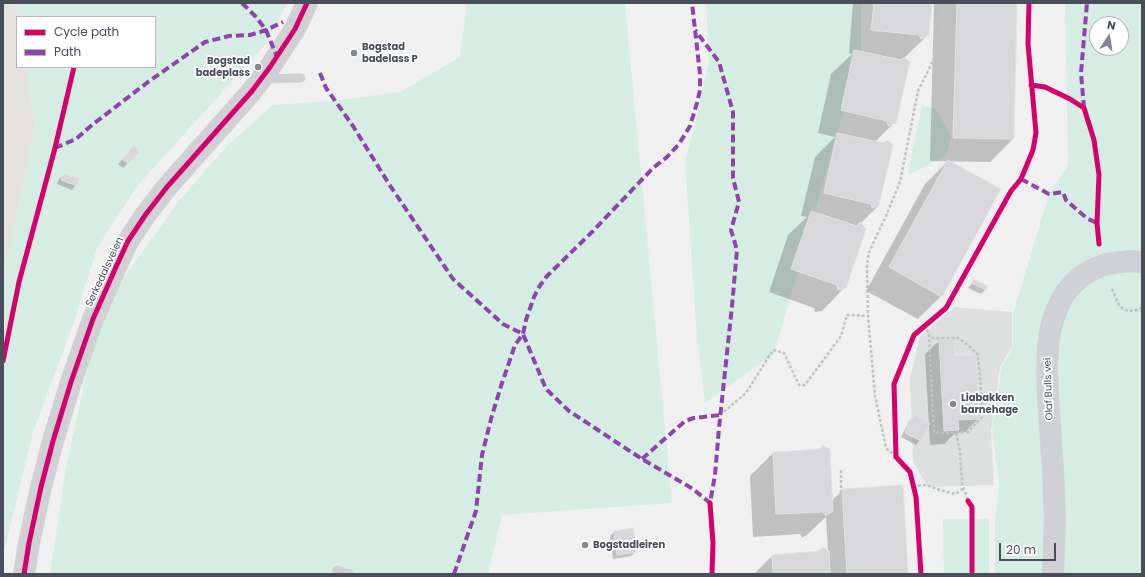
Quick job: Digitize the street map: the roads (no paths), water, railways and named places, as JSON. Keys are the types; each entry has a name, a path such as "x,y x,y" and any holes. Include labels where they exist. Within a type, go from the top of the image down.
{"street":[{"name":"Sørkedalsveien","path":"24,574 41,487 71,382 93,319 128,241 146,214 167,187 262,79 284,47 307,3"},
{"name":"Olaf Bulls vei","path":"1053,574 1054,503 1047,369 1048,346 1054,316 1065,293 1083,275 1106,264 1131,261 1142,262"}],"lane":[{"path":"262,79 301,78"},
{"path":"337,570 349,574"}],"place":[{"name":"Bogstad badelass P","path":"354,53"},
{"name":"Bogstad badeplass","path":"258,67"},
{"name":"Liabakken barnehage","path":"953,404"},
{"name":"Bogstadleiren","path":"585,545"}]}
